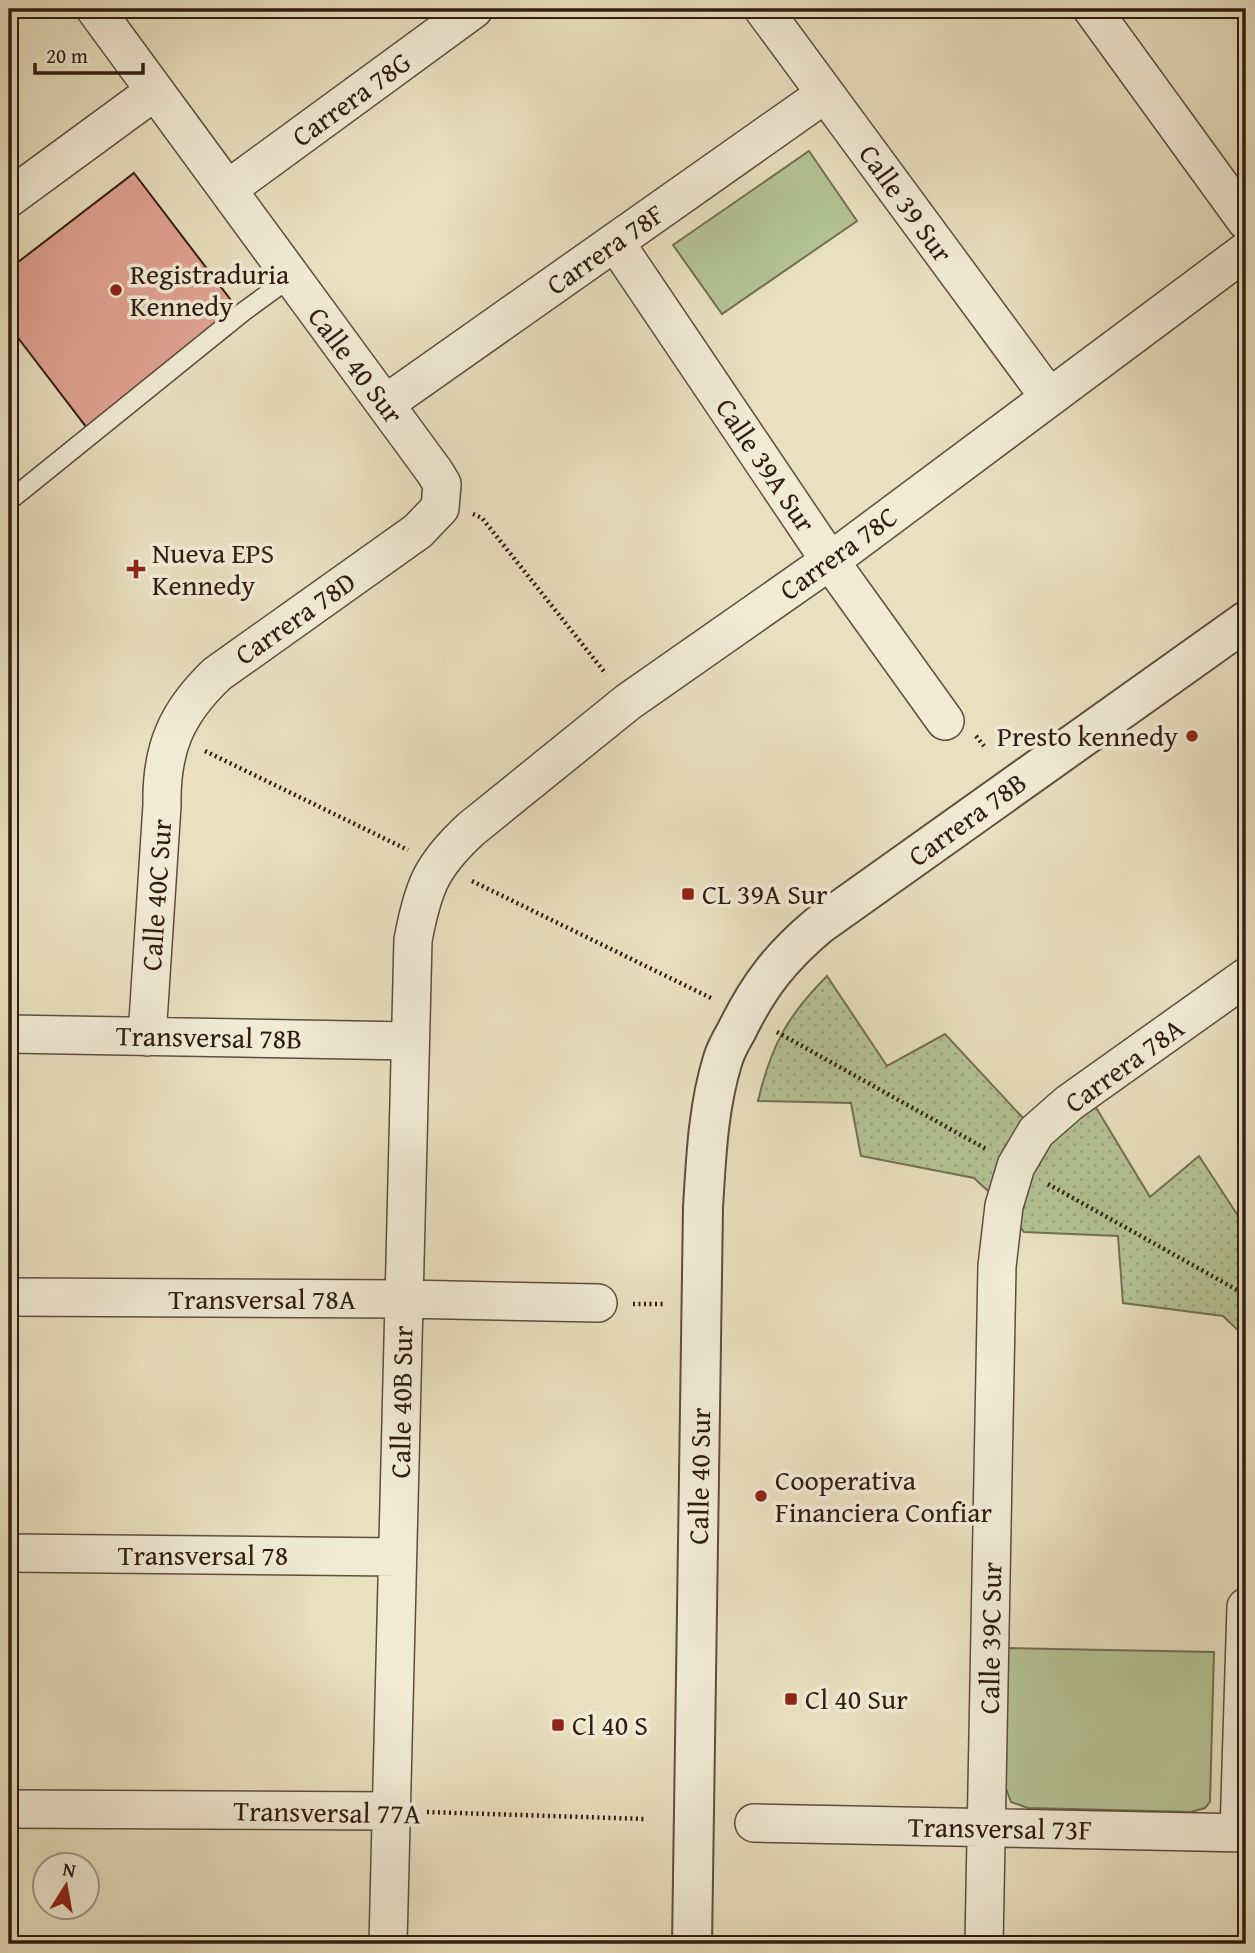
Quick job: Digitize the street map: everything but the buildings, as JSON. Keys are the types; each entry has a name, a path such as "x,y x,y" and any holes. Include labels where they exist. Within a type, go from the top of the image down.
{"street":[{"name":"Calle 40 Sur","path":"95,9 435,471 442,484 441,500"},
{"name":"Carrera 78G","path":"228,189 474,9"},
{"name":"Calle 39 Sur","path":"763,9 1049,397"},
{"path":"1092,9 1246,221"},
{"path":"9,198 155,92"},
{"name":"Carrera 78F","path":"385,404 825,94"},
{"name":"Calle 39A Sur","path":"615,242 830,561 945,720"},
{"name":"Carrera 78C","path":"438,864 449,849 471,829 628,702 830,561 1246,251"},
{"name":"Carrera 78D","path":"166,753 182,714 199,691 217,674 418,531 440,508 441,500"},
{"name":"Carrera 78B","path":"745,1014 775,965 819,925 1246,621"},
{"name":"Calle 40C Sur","path":"147,1037 162,778 166,753"},
{"name":"Calle 40B Sur","path":"388,1944 413,940 420,902 438,864"},
{"name":"Carrera 78A","path":"1016,1166 1036,1132 1069,1103 1246,977"},
{"name":"Calle 40 Sur","path":"692,1944 706,1160 713,1099 723,1057 745,1014"},
{"name":"Transversal 78B","path":"12,1035 410,1041"},
{"name":"Calle 39C Sur","path":"984,1944 997,1266 1004,1206 1016,1166"},
{"name":"Transversal 78A","path":"9,1297 598,1303"},
{"name":"Transversal 78","path":"9,1553 397,1557"},
{"path":"1243,1833 1246,1607"},
{"name":"Transversal 77A","path":"9,1809 391,1811"},
{"name":"Transversal 73F","path":"754,1822 1243,1833"}],"lane":[{"path":"9,501 243,312 291,277"}],"path":[{"path":"441,500 482,518 628,702"},
{"path":"9,1244 12,1035"},
{"name":"Transversal 77A","path":"391,1811 645,1819"}],"green space":[{"path":"809,151 857,221 722,314 673,245"},
{"path":"827,976 887,1066 945,1034 1036,1132 1086,1091 1150,1197 1199,1156 1246,1228 1246,1338 1223,1316 1123,1303 1118,1236 1024,1232 1004,1206 974,1178 861,1156 851,1103 758,1101 782,1033 801,1005"},
{"path":"1007,1648 1214,1652 1210,1802 1205,1808 1191,1812 1028,1808 1011,1802 1005,1786"}],"place":[{"name":"Registraduria Kennedy","path":"116,290"},
{"name":"Nueva EPS Kennedy","path":"136,569"},
{"name":"Presto kennedy","path":"1192,736"},
{"name":"CL 39A Sur","path":"688,894"},
{"name":"Cooperativa Financiera Confiar","path":"761,1496"},
{"name":"Cl 40 Sur","path":"791,1699"},
{"name":"Cl 40 S","path":"558,1725"}]}
